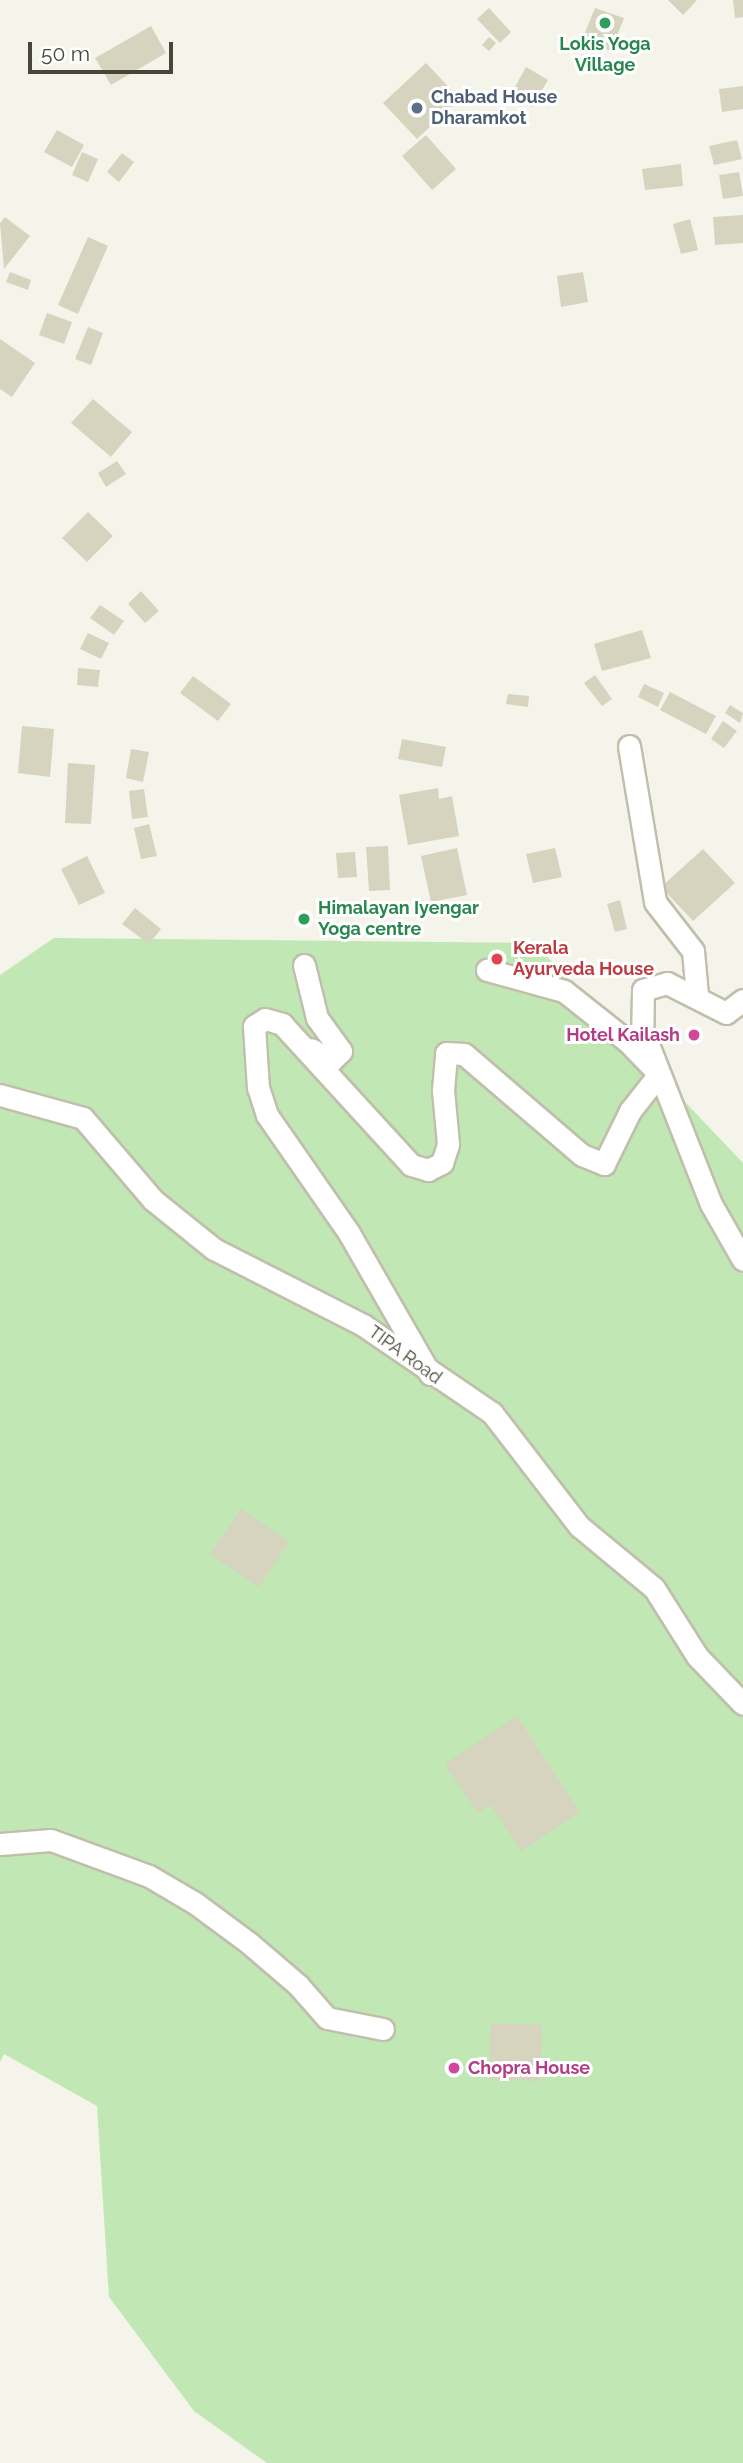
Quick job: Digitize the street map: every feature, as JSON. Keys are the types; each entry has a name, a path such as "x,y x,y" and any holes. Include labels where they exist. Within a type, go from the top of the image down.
{"street":[{"path":"629,746 655,902 693,951 697,995"},
{"path":"303,1044 331,1061 341,1051 317,1018 304,965"},
{"path":"487,970 564,991 627,1041 659,1074"},
{"path":"743,1000 726,1013 697,995 667,983 643,990 642,1029 711,1205 743,1260"},
{"path":"430,1374 349,1233 267,1115 258,1088 254,1026 265,1019 282,1024 303,1044 394,1150 411,1165 428,1170 442,1163 448,1144 443,1090 446,1053 464,1054 582,1155 604,1164 630,1111 659,1074"},
{"name":"TIPA Road","path":"0,1095 83,1118 153,1200 214,1249 363,1325 430,1374 492,1413 579,1526 654,1588 697,1656 743,1704"},
{"path":"0,1844 51,1840 149,1876 249,1944 298,1985 327,2018 383,2029"}],"green space":[{"path":"54,938 534,943 743,1163 743,2463 267,2463 194,2411 109,2297 97,2106 4,2054 0,2062 0,975"}],"building":[{"path":"668,0 697,0 683,15"},
{"path":"733,0 743,0 743,17 735,18"},
{"path":"489,8 511,32 500,43 477,19"},
{"path":"595,8 624,18 611,51 582,40"},
{"path":"151,26 166,53 111,85 95,58"},
{"path":"489,37 496,43 489,51 482,45"},
{"path":"426,63 460,99 417,139 383,103"},
{"path":"526,67 548,80 532,107 511,94"},
{"path":"743,86 743,109 722,112 719,89"},
{"path":"57,130 84,145 72,167 44,152"},
{"path":"426,135 456,169 432,190 402,156"},
{"path":"737,140 742,159 714,165 709,146"},
{"path":"82,152 98,159 88,182 72,175"},
{"path":"122,153 134,162 119,182 107,172"},
{"path":"681,164 683,186 645,190 642,169"},
{"path":"739,172 743,196 723,199 719,175"},
{"path":"743,215 743,243 715,245 713,217"},
{"path":"5,217 30,236 4,269 0,223"},
{"path":"690,219 698,250 681,254 673,224"},
{"path":"88,237 108,246 78,314 58,305"},
{"path":"10,272 31,280 28,290 6,282"},
{"path":"583,272 588,302 561,307 557,276"},
{"path":"47,313 72,322 64,344 39,335"},
{"path":"88,327 103,333 91,365 75,359"},
{"path":"0,339 35,363 12,397 0,389"},
{"path":"93,399 132,432 111,457 71,423"},
{"path":"117,461 126,474 106,487 98,473"},
{"path":"88,512 113,536 87,562 62,538"},
{"path":"141,591 159,611 145,623 128,604"},
{"path":"100,605 124,621 114,635 90,618"},
{"path":"642,630 651,658 602,671 594,644"},
{"path":"88,633 109,643 101,659 80,649"},
{"path":"78,668 100,670 98,687 77,685"},
{"path":"595,675 612,699 602,706 584,683"},
{"path":"193,676 231,704 218,721 180,693"},
{"path":"644,684 664,693 658,707 638,697"},
{"path":"670,692 716,716 706,734 660,710"},
{"path":"508,694 529,696 528,707 506,704"},
{"path":"730,705 743,713 740,723 725,713"},
{"path":"723,721 737,731 724,748 711,739"},
{"path":"22,726 54,729 50,777 18,773"},
{"path":"402,739 446,747 442,767 398,759"},
{"path":"131,749 149,752 143,782 126,778"},
{"path":"68,763 95,765 91,824 65,823"},
{"path":"438,788 439,799 452,796 459,836 408,845 399,795"},
{"path":"144,789 148,817 132,819 129,791"},
{"path":"149,824 157,856 141,859 134,828"},
{"path":"388,846 390,890 369,891 366,847"},
{"path":"457,848 467,895 431,902 421,856"},
{"path":"555,848 562,877 533,883 526,854"},
{"path":"703,849 735,883 693,921 661,887"},
{"path":"355,852 357,877 338,878 336,853"},
{"path":"87,856 105,893 79,905 61,869"},
{"path":"620,900 627,929 615,932 607,904"},
{"path":"135,908 161,929 149,944 122,924"},
{"path":"241,1509 289,1542 259,1587 210,1554"},
{"path":"517,1716 580,1812 521,1851 491,1805 478,1813 445,1764"},
{"path":"491,2023 542,2025 540,2081 489,2080"}],"place":[{"name":"Lokis Yoga Village","path":"605,23"},
{"name":"Chabad House Dharamkot","path":"417,108"},
{"name":"Himalayan Iyengar Yoga centre","path":"304,919"},
{"name":"Kerala Ayurveda House","path":"497,959"},
{"name":"Hotel Kailash","path":"694,1035"},
{"name":"Chopra House","path":"454,2068"}]}
